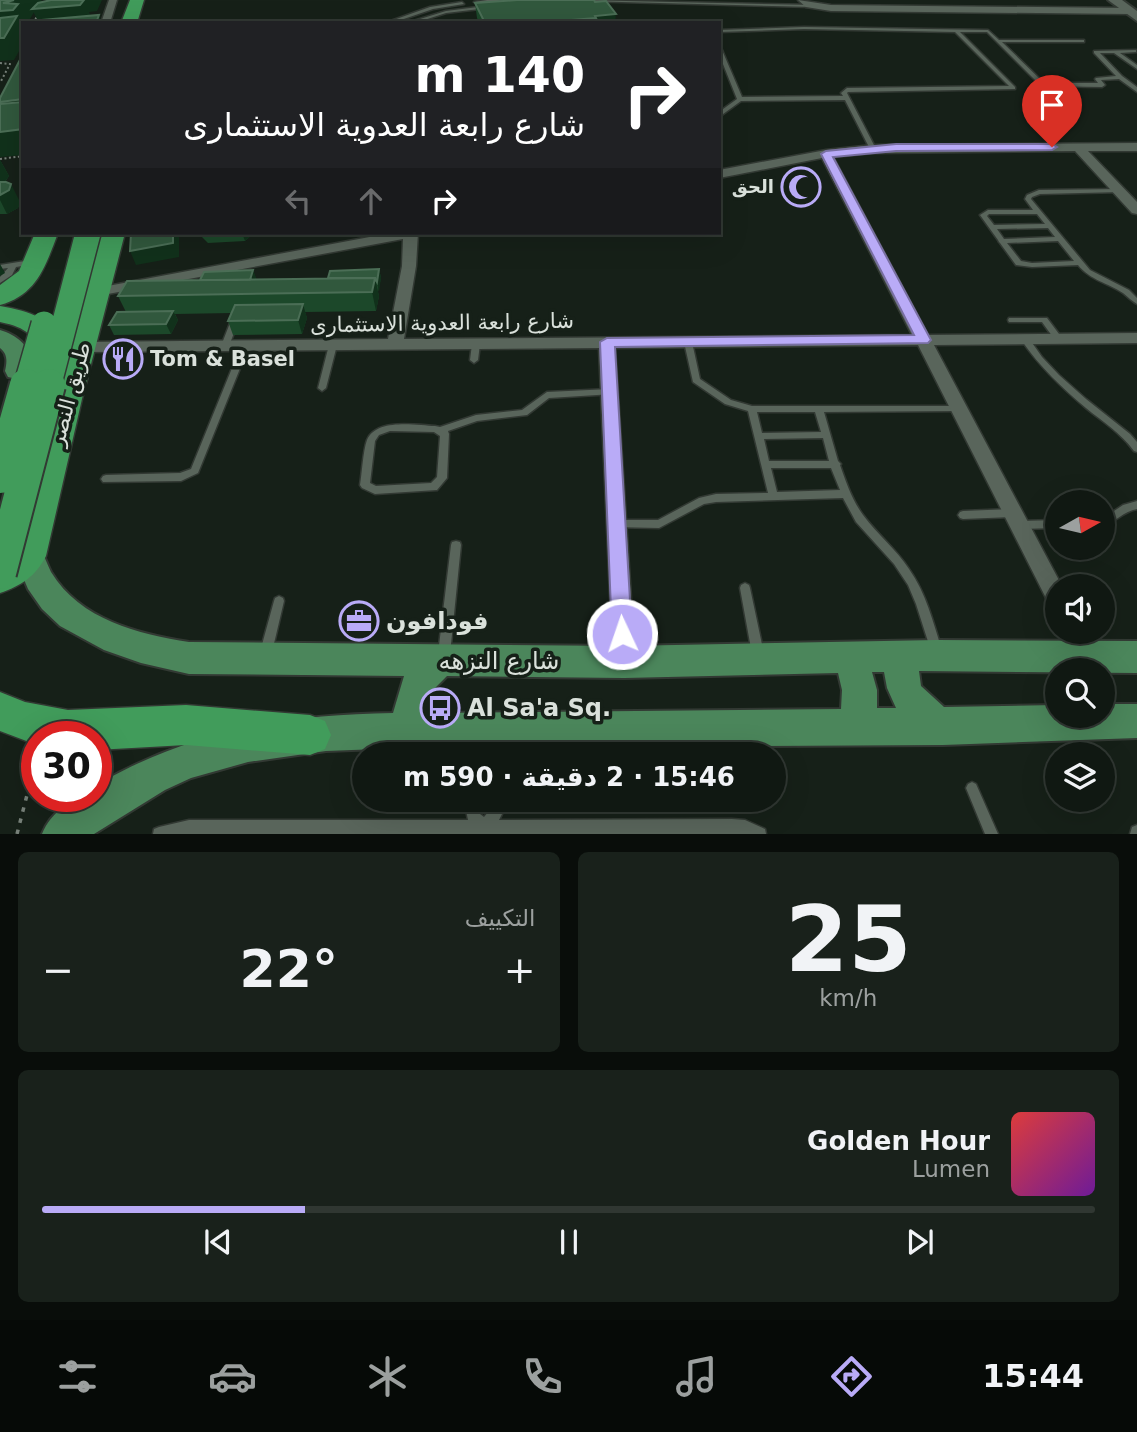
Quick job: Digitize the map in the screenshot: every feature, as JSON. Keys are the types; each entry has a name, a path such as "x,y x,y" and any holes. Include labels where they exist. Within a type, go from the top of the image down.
{"highway":[{"path":"130,21 137,0"},
{"path":"0,297 24,282 28,265 45,235"},
{"path":"0,477 69,235"},
{"path":"28,265 49,272 80,268 98,259 103,238"},
{"path":"10,569 103,238"},
{"name":"طريق النصر","path":"10,569 83,347 97,292 103,238"},
{"path":"0,314 34,324 51,338 67,399"},
{"path":"0,420 17,371"},
{"path":"0,711 64,731 100,732 183,725 251,728 310,735"}],"main road":[{"path":"1114,0 1133,11"},
{"path":"0,338 17,349 17,371"},
{"name":"شارع النزهه","path":"10,569 38,579 52,598 73,616 110,638 172,656 214,660 624,662 921,656 1082,645 1137,657"},
{"path":"921,656 900,676 909,699 924,715 943,727"},
{"path":"848,657 861,691 855,725"},
{"path":"407,742 418,679 426,670 443,660"},
{"path":"425,742 696,727 943,727 1137,721"},
{"path":"62,834 111,799 174,765 226,749 310,735 395,742"}],"street":[{"path":"106,21 113,0"},
{"path":"802,0 815,6 1133,11"},
{"path":"1078,147 1137,210"},
{"path":"721,174 826,154 873,149 1137,147"},
{"path":"826,154 1045,574"},
{"path":"97,292 399,235"},
{"path":"395,344 409,266 410,235"},
{"name":"شارع رابعة العدوية الاستثمارى","path":"83,347 395,344 475,352 607,342 1137,338"},
{"path":"607,342 624,662"}],"lane":[{"path":"394,21 439,7 506,0"},
{"path":"721,0 772,0"},
{"path":"578,1 815,6"},
{"path":"417,21 462,9 515,5"},
{"path":"721,31 804,28 988,31 1042,85 1102,85 1098,79 1120,78"},
{"path":"873,149 845,91 855,88 1013,88 956,30"},
{"path":"998,41 1082,40"},
{"path":"1116,51 1137,68"},
{"path":"1136,51 1096,52 1120,78 1137,90"},
{"path":"721,52 740,99"},
{"path":"721,113 740,99 846,97"},
{"path":"1120,191 1039,192 1028,199 1094,277 1119,288 1137,302"},
{"path":"1038,212 986,213 983,217 1016,261 1022,264 1080,263"},
{"path":"991,227 1051,226"},
{"path":"1001,241 1061,239"},
{"path":"1,267 28,265"},
{"path":"0,281 9,273 28,265"},
{"path":"1012,320 1043,320 1058,338"},
{"path":"225,346 233,325"},
{"path":"1025,339 1051,373 1072,393 1132,433 1137,449"},
{"path":"688,342 694,376 699,383 728,402 752,409 958,408"},
{"path":"322,388 333,345"},
{"path":"106,479 181,477 195,471 245,346"},
{"path":"442,430 446,438 442,478 434,487 375,490 365,485 371,440 376,433 389,428 442,430 476,418 524,413 547,395 610,392"},
{"path":"752,409 773,495"},
{"path":"819,410 846,494 864,525 910,577 924,609 921,656"},
{"path":"758,436 827,435"},
{"path":"765,465 836,464"},
{"path":"616,524 659,524 702,501 773,495 846,494"},
{"path":"1115,517 1126,507 1137,505"},
{"path":"963,514 1045,522"},
{"path":"443,660 456,545"},
{"path":"745,588 760,659"},
{"path":"263,660 279,601"},
{"path":"675,742 696,727"},
{"path":"972,788 992,834"},
{"path":"473,812 474,818 487,829"},
{"path":"487,829 494,812"},
{"path":"159,834 189,827 487,829 732,826 745,827 760,834"}],"path":[{"path":"34,21 40,11"},
{"path":"0,63 10,64 1,81"},
{"path":"0,159 21,156"},
{"path":"17,834 23,812"}],"building":[{"path":"0,0 14,0 3,3 18,4 13,10 0,11"},
{"path":"51,0 84,0 80,5 32,9 38,3"},
{"path":"594,0 606,1 616,14 559,21 484,21 475,3"},
{"path":"99,15 97,21 42,20"},
{"path":"17,16 4,38 0,38 0,18"},
{"path":"21,58 21,99 0,102"},
{"path":"21,102 21,129 0,132 0,104"},
{"path":"0,182 11,184 9,190 0,195"},
{"path":"131,235 173,235 173,243 130,251"},
{"path":"379,269 377,282 375,278 328,278 330,271"},
{"path":"253,270 250,280 200,280 204,272"},
{"path":"375,278 372,292 118,296 127,281"},
{"path":"303,304 298,320 228,321 235,305"},
{"path":"173,311 166,324 109,325 117,312"}],"place":[{"name":"الحق","path":"801,187"},
{"name":"Tom & Basel","path":"123,359"},
{"name":"فودافون","path":"359,621"},
{"name":"Al Sa'a Sq.","path":"440,708"}],"route":[{"path":"622,634 607,342 923,340 826,154 860,149 1052,147"}]}
